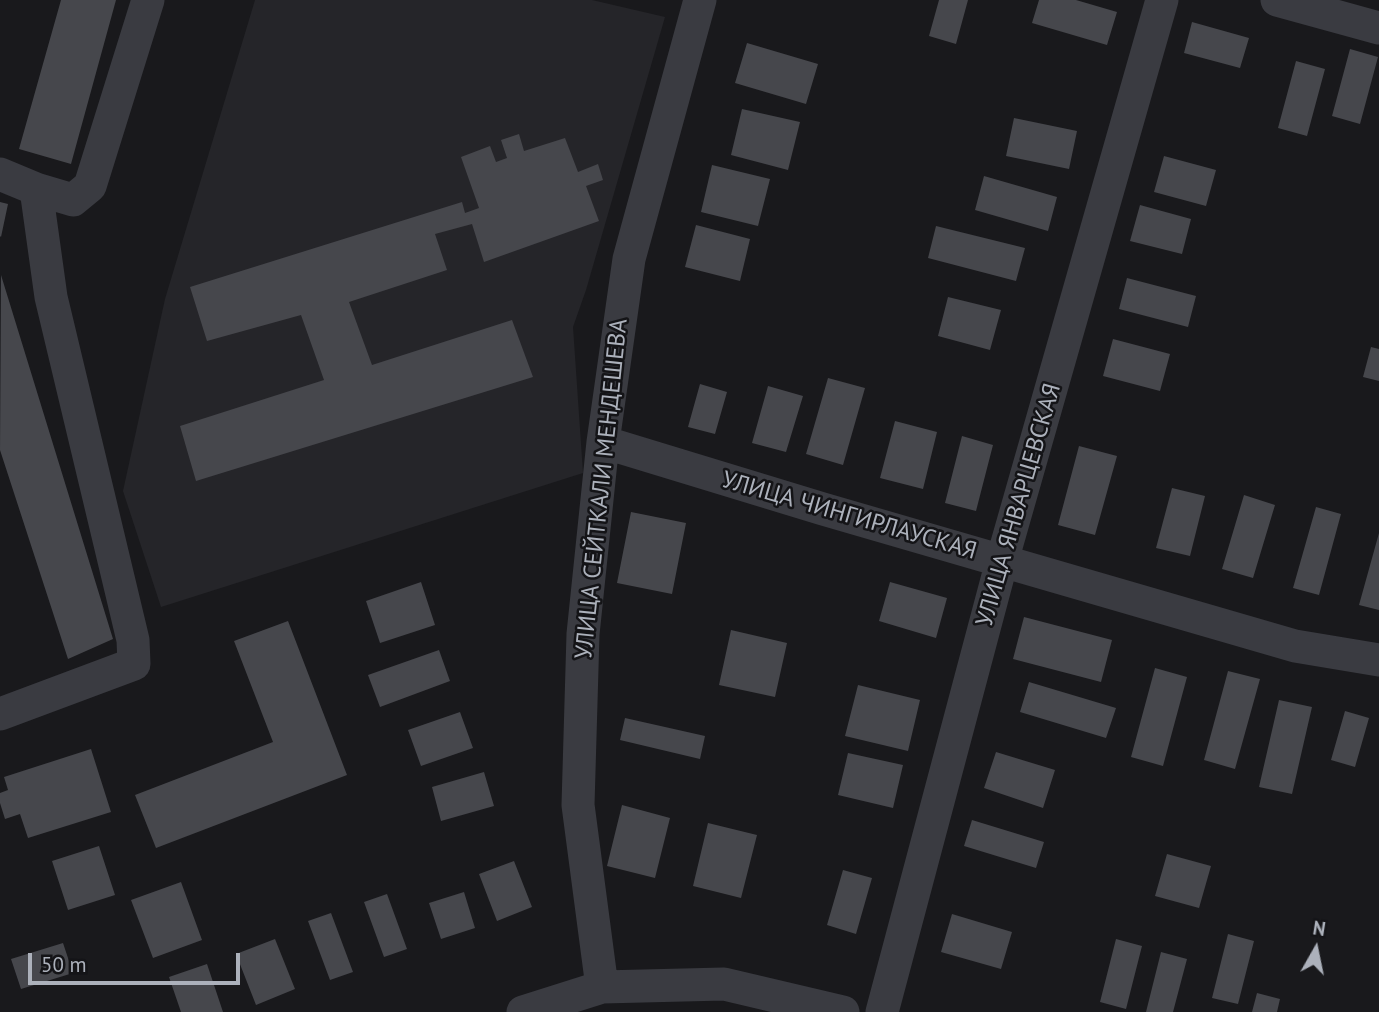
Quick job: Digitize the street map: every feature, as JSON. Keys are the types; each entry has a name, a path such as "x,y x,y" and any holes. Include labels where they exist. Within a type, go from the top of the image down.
{"street":[{"path":"0,174 73,200 90,186 148,0"},
{"name":"УЛИЦА СЕЙТКАЛИ МЕНДЕШЕВА","path":"602,987 578,805 583,634 603,442 629,259 700,0"},
{"name":"УЛИЦА ЯНВАРЦЕВСКАЯ","path":"883,1012 1002,561 1162,0"},
{"path":"1278,0 1379,28"},
{"path":"0,714 134,664 133,640 51,298 36,189"},
{"name":"УЛИЦА ЧИНГИРЛАУСКАЯ","path":"603,442 1296,646 1379,660"},
{"path":"523,1012 602,987 724,984 842,1012"}],"shaded area":[{"path":"255,0 592,0 665,17 573,327 583,473 161,607 123,491 165,299"}],"building":[{"path":"61,0 116,0 71,164 19,149"},
{"path":"939,0 968,0 956,44 929,36"},
{"path":"1039,0 1076,0 1117,12 1107,45 1032,23"},
{"path":"1192,22 1249,38 1240,68 1184,53"},
{"path":"747,43 818,64 806,104 735,83"},
{"path":"1350,49 1378,57 1360,124 1332,116"},
{"path":"1296,61 1325,69 1307,136 1278,128"},
{"path":"742,109 800,122 788,170 731,155"},
{"path":"1014,118 1077,131 1069,169 1006,156"},
{"path":"519,134 524,151 565,138 578,172 598,164 603,180 586,186 599,221 484,262 472,224 435,234 447,270 349,302 372,365 512,320 533,377 196,481 180,426 324,380 301,315 207,341 190,287 462,202 465,213 479,208 461,157 490,146 496,162 507,158 501,140"},
{"path":"1164,156 1216,170 1206,206 1154,192"},
{"path":"712,165 770,179 758,226 701,212"},
{"path":"984,176 1057,197 1048,231 975,210"},
{"path":"0,202 8,204 1,237 0,236"},
{"path":"1140,205 1191,219 1182,254 1130,241"},
{"path":"696,225 750,239 740,281 685,267"},
{"path":"936,226 1025,248 1016,281 928,258"},
{"path":"1,275 113,639 68,659 0,450"},
{"path":"1127,278 1196,296 1188,327 1119,309"},
{"path":"948,297 1001,310 990,350 938,336"},
{"path":"1113,339 1170,354 1160,391 1103,376"},
{"path":"1371,347 1379,349 1379,381 1363,377"},
{"path":"828,378 865,388 843,465 806,454"},
{"path":"700,384 727,392 715,434 688,427"},
{"path":"768,386 803,396 786,452 752,443"},
{"path":"895,421 937,432 923,489 880,478"},
{"path":"962,436 993,445 976,511 945,503"},
{"path":"1079,446 1117,456 1095,535 1058,525"},
{"path":"1172,488 1205,496 1190,556 1156,548"},
{"path":"1244,495 1275,505 1253,578 1222,569"},
{"path":"1316,507 1341,514 1319,595 1293,588"},
{"path":"631,512 686,523 672,594 617,583"},
{"path":"1379,533 1379,610 1359,605"},
{"path":"421,582 435,625 380,643 366,601"},
{"path":"890,582 947,598 936,638 879,621"},
{"path":"1024,617 1112,640 1101,682 1013,659"},
{"path":"288,621 347,775 156,848 135,795 273,742 234,641"},
{"path":"731,630 787,643 775,697 719,685"},
{"path":"439,650 450,681 380,707 368,675"},
{"path":"1155,668 1187,677 1163,766 1131,757"},
{"path":"1228,671 1260,679 1235,769 1204,760"},
{"path":"1029,682 1116,708 1106,738 1020,712"},
{"path":"858,685 920,700 908,751 845,736"},
{"path":"1279,700 1312,707 1292,794 1259,787"},
{"path":"1345,711 1369,718 1355,767 1331,760"},
{"path":"460,712 473,748 421,766 408,730"},
{"path":"625,718 705,736 700,759 620,740"},
{"path":"91,749 111,812 28,838 20,814 5,819 0,803 0,793 8,790 4,777"},
{"path":"996,752 1055,770 1043,808 984,788"},
{"path":"848,753 903,765 893,808 838,795"},
{"path":"484,772 494,806 441,821 432,787"},
{"path":"622,805 670,818 655,878 607,866"},
{"path":"972,820 1044,842 1036,868 964,846"},
{"path":"708,823 757,835 741,898 693,886"},
{"path":"99,846 115,895 68,910 52,861"},
{"path":"1167,854 1211,866 1199,908 1155,896"},
{"path":"514,861 532,907 497,921 479,874"},
{"path":"843,870 872,878 856,934 827,925"},
{"path":"181,882 202,940 153,958 131,900"},
{"path":"464,892 475,928 441,939 429,903"},
{"path":"387,894 407,949 384,957 364,902"},
{"path":"331,913 353,972 330,980 308,921"},
{"path":"952,914 1012,932 1001,969 941,952"},
{"path":"1228,934 1254,941 1238,1004 1212,998"},
{"path":"275,939 295,989 256,1005 236,954"},
{"path":"1116,939 1142,946 1126,1009 1100,1002"},
{"path":"63,943 73,973 21,989 11,959"},
{"path":"1161,952 1187,959 1173,1012 1146,1012"},
{"path":"207,964 223,1012 181,1012 169,977"},
{"path":"1257,993 1280,999 1277,1012 1252,1012"}]}
